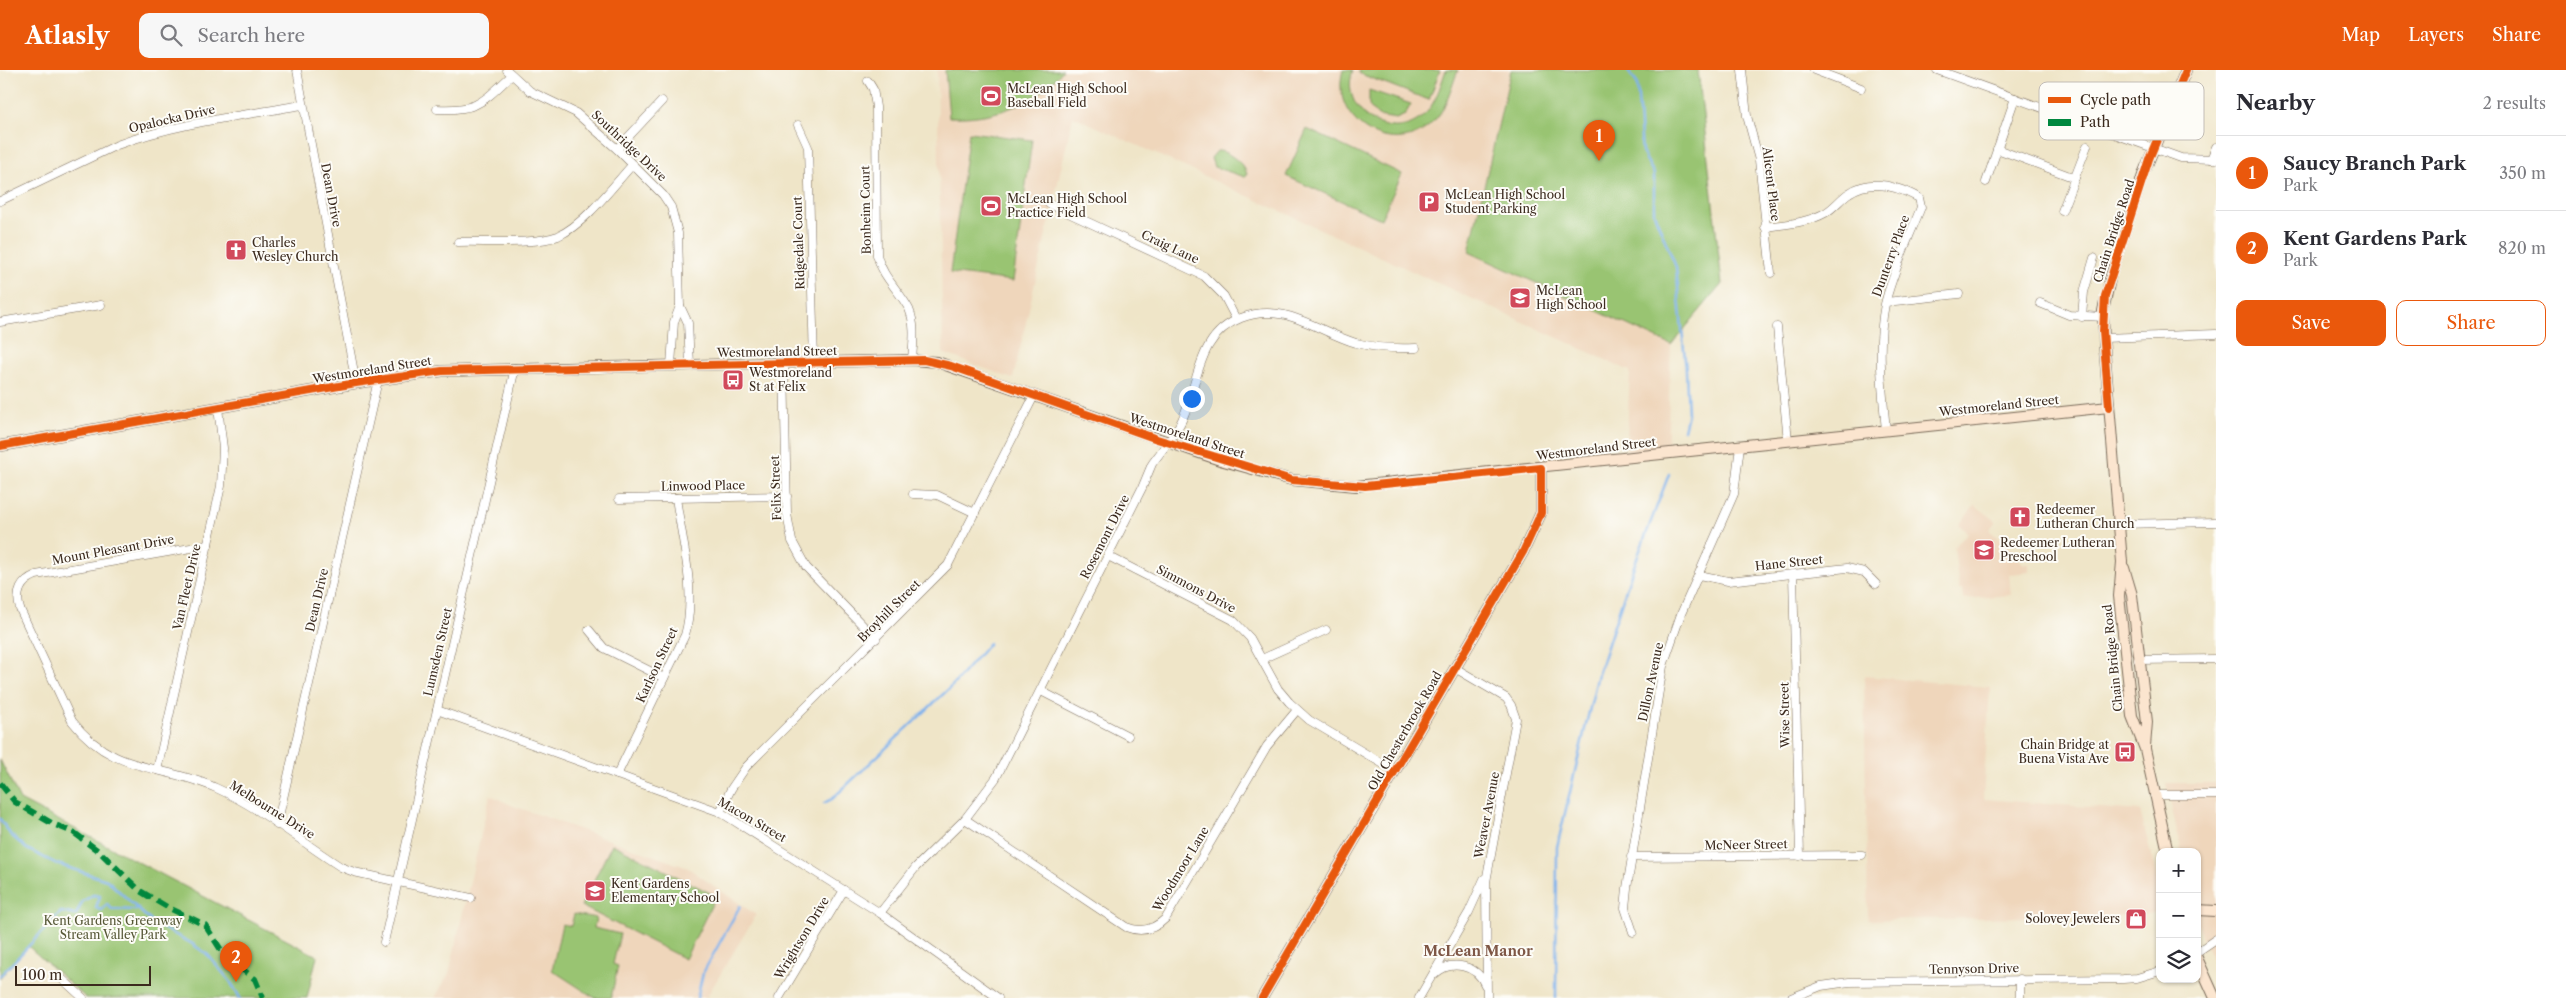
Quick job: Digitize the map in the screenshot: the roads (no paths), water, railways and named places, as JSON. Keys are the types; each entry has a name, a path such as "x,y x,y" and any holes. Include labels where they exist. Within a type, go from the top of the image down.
{"main road":[{"name":"Chain Bridge Road","path":"2181,82 2186,70"},
{"name":"Chain Bridge Road","path":"2156,140 2111,275 2103,317 2103,338 2122,562 2119,596 2125,666 2134,723 2144,749 2167,848"},
{"name":"Westmoreland Street","path":"0,446 356,383 442,370 912,360 951,366 1167,443 1284,478 1338,485 1374,486 2109,407"},
{"name":"Old Chesterbrook Road","path":"1262,998 1538,524 1543,495 1541,468"},
{"name":"Chain Bridge Road","path":"2122,562 2132,595 2138,660 2147,722 2144,749"},
{"path":"2201,910 2216,911"},
{"path":"2201,967 2214,998"}],"street":[{"name":"Dean Drive","path":"297,70 302,105 356,383"},
{"name":"Alicent Place","path":"1742,70 1747,116 1759,160 1771,273"},
{"path":"1814,70 1861,88"},
{"path":"1937,70 2039,107"},
{"path":"437,109 471,108 479,104 510,73"},
{"name":"Southridge Drive","path":"510,73 530,91 576,113 633,164 663,195 676,220 678,233 680,306 674,322 671,365"},
{"name":"Bonheim Court","path":"868,81 873,89 876,107 877,255 882,270 910,310 913,329 912,360"},
{"path":"1986,182 2015,98"},
{"path":"617,149 662,101"},
{"name":"Opalocka Drive","path":"0,202 136,138 169,129 302,105"},
{"name":"Ridgedale Court","path":"798,125 808,147 814,362"},
{"path":"2131,140 2184,159 2214,159 2216,147"},
{"path":"2062,211 2087,146"},
{"path":"1997,149 2075,178"},
{"path":"458,242 540,240 557,236 576,224 633,164"},
{"name":"Dunterry Place","path":"1766,227 1801,223 1814,218 1828,212 1848,193 1869,184 1897,188 1918,198 1921,207 1886,302 1880,360 1886,430"},
{"name":"Craig Lane","path":"1049,204 1200,273 1224,296 1236,320"},
{"path":"2082,317 2084,292 2094,258"},
{"path":"1886,302 1959,294"},
{"path":"2040,303 2069,315 2103,317"},
{"path":"0,322 102,305"},
{"name":"Southridge Drive","path":"680,306 688,323 690,365"},
{"name":"Rosemont Drive","path":"880,913 912,872 966,819 1001,769 1152,464 1182,420 1207,348 1218,334 1236,320 1260,312 1274,312 1300,318 1354,342 1390,349 1416,348"},
{"path":"1777,327 1788,441"},
{"path":"2103,338 2216,334"},
{"name":"Felix Street","path":"784,363 788,528 798,554 821,584 876,639"},
{"name":"Lumsden Street","path":"384,942 515,368"},
{"name":"Dean Drive","path":"277,825 378,380"},
{"name":"Broyhill Street","path":"720,812 731,789 746,767 943,572 1034,396"},
{"name":"Van Fleet Drive","path":"156,770 208,545 223,466 218,408"},
{"name":"Dillon Avenue","path":"1634,932 1626,908 1631,857 1662,672 1681,614 1734,494 1740,446"},
{"path":"913,494 937,495 975,513"},
{"name":"Linwood Place","path":"619,499 787,496"},
{"name":"Karlson Street","path":"617,775 685,635 690,609 676,498"},
{"path":"2119,524 2216,522"},
{"name":"Mount Pleasant Drive","path":"23,583 36,575 208,545"},
{"name":"Simmons Drive","path":"1108,556 1233,620 1250,638 1278,689 1297,710 1309,720 1395,771"},
{"name":"Hane Street","path":"1699,575 1728,581 1856,569 1864,572 1876,584"},
{"name":"Wise Street","path":"1792,574 1800,856"},
{"path":"16,577 23,583"},
{"name":"Melbourne Drive","path":"23,583 18,596 20,609 72,721 92,744 104,752 133,765 215,788 236,798 342,867 397,882 471,898"},
{"path":"589,630 604,648 664,678"},
{"path":"1262,659 1326,630"},
{"path":"2138,660 2216,659"},
{"name":"Weaver Avenue","path":"1455,668 1506,698 1511,705 1516,719 1488,864 1484,900 1487,994"},
{"path":"1041,691 1128,736"},
{"name":"Macon Street","path":"436,710 720,812 880,913 998,998"},
{"name":"Woodmoor Lane","path":"966,819 1126,927 1137,930 1153,928 1166,918 1267,746 1297,710"},
{"path":"2154,795 2216,795"},
{"name":"McNeer Street","path":"1631,857 1862,856"},
{"path":"1419,998 1469,912 1488,864"},
{"name":"Wrightson Drive","path":"779,998 844,890"},
{"path":"2201,949 2216,939"},
{"path":"1431,978 1447,967 1464,966 1478,974 1487,994"},
{"name":"Tennyson Drive","path":"1791,998 1821,986 1849,982 2131,978 2156,972"},
{"path":"60,977 78,996"},
{"path":"2020,980 2020,998"}],"waterway":[{"path":"1627,70 1637,83 1642,152 1654,174 1654,213 1676,267 1686,370 1688,414 1684,430"},
{"path":"1556,998 1557,847 1598,674 1631,574 1669,474"},
{"path":"824,803 832,799 955,683 989,643"},
{"path":"0,819 10,834 27,849 57,864 107,880 153,923 191,943 208,955 230,981 240,998"},
{"path":"0,976 61,912 76,915 82,902 93,895 100,896 96,908 102,910 107,904 112,909 136,910"},
{"path":"697,998 703,973 740,906"}],"place":[{"name":"McLean High School Baseball Field","path":"991,96"},
{"name":"Saucy Branch Park","path":"1599,161"},
{"name":"McLean High School Student Parking","path":"1429,202"},
{"name":"McLean High School Practice Field","path":"991,206"},
{"name":"Charles Wesley Church","path":"236,250"},
{"name":"McLean High School","path":"1520,298"},
{"name":"Westmoreland St at Felix","path":"733,380"},
{"name":"Redeemer Lutheran Church","path":"2020,517"},
{"name":"Redeemer Lutheran Preschool","path":"1984,550"},
{"name":"Chain Bridge at Buena Vista Ave","path":"2125,752"},
{"name":"Kent Gardens Elementary School","path":"595,891"},
{"name":"Solovey Jewelers","path":"2136,919"},
{"name":"Kent Gardens Park","path":"236,982"}],"district":[{"name":"McLean Manor","path":"1478,951"}],"park label":[{"name":"Kent Gardens Greenway Stream Valley Park","path":"113,928"}]}
